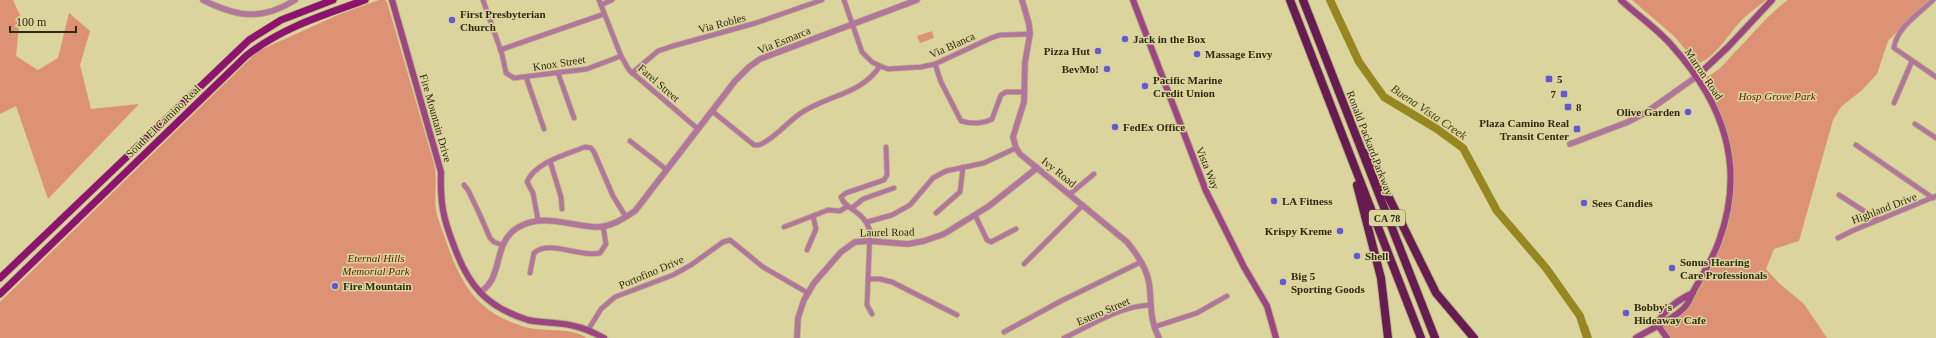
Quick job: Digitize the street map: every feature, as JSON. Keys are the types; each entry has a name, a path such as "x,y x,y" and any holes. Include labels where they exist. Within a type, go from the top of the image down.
{"highway":[{"name":"Ronald Packard Parkway","path":"1290,0 1421,338"},
{"name":"Ronald Packard Parkway","path":"1303,0 1434,338"},
{"path":"1340,97 1429,280 1450,312 1474,338"},
{"path":"1334,114 1365,212 1381,278 1388,338"}],"main road":[{"name":"South El Camino Real","path":"0,278 249,40 281,20 333,0"},
{"name":"South El Camino Real","path":"0,294 246,56 269,39 295,26 365,0"},
{"name":"Fire Mountain Drive","path":"392,0 441,172 441,201 444,220 462,268 480,292 498,307 529,320 560,323 588,330 604,338"},
{"name":"Vista Way","path":"1133,0 1206,191 1244,267 1267,306 1276,338"},
{"name":"Marron Road","path":"1621,0 1673,46 1696,77 1709,96 1722,123 1730,152 1731,192 1728,215 1715,254 1707,270 1693,293 1689,303 1684,309 1667,321 1657,324 1636,338"},
{"path":"1696,77 1728,47 1772,0"},
{"path":"1657,324 1667,338"}],"street":[{"path":"203,0 223,10 260,15 283,8 295,0"},
{"path":"483,0 508,76 514,78 524,78 544,129"},
{"path":"600,2 612,0"},
{"name":"Via Robles","path":"632,73 642,63 663,50 756,23 822,0"},
{"path":"712,112 754,145 759,146 805,110 832,97 856,89 874,75 880,66 872,62 862,52 844,0"},
{"name":"Via Esmarca","path":"626,217 635,210 735,81 760,59 918,0"},
{"path":"867,222 898,212 910,205 933,178 946,171 984,163 1016,148 1013,137 1024,102 1025,62 1030,34 1030,24 1022,0"},
{"path":"1933,0 1899,32 1895,39 1894,48 1936,77"},
{"name":"Farel Street","path":"600,2 621,56 632,73 698,129"},
{"path":"500,50 604,14"},
{"name":"Via Blanca","path":"880,66 888,68 920,67 935,64 1000,35 1030,34"},
{"name":"Knox Street","path":"524,78 587,69 621,56"},
{"path":"1894,103 1912,61"},
{"path":"935,64 940,82 961,121 968,123 986,122 992,118 1001,95 1006,92 1025,92"},
{"path":"558,73 574,118"},
{"path":"1570,144 1628,122 1645,113 1696,77"},
{"path":"1915,124 1936,138"},
{"path":"630,141 666,170"},
{"path":"1856,145 1935,197"},
{"path":"480,292 485,289 494,276 502,245 508,236 517,228 538,220 554,220 597,227 609,225 626,217 613,196 591,148 585,147 550,161 528,177 527,182 533,193 538,220"},
{"path":"872,314 867,305 868,241 870,231 867,222 862,215 843,202 841,197 846,192 884,180 887,175 886,147"},
{"name":"Ivy Road","path":"1016,148 1020,154 1127,242 1141,262 1149,282 1154,327 1159,338"},
{"path":"550,161 561,197 562,209"},
{"path":"936,213 960,192 963,167"},
{"name":"Laurel Road","path":"797,338 798,318 808,293 814,283 841,252 855,242 868,241 908,244 924,241 944,234 989,206 1037,168"},
{"path":"1070,194 1094,174"},
{"path":"464,185 474,202 490,238 494,242 502,245"},
{"path":"784,227 828,210 840,211 863,199 894,188"},
{"path":"1839,195 1878,220"},
{"name":"Highland Drive","path":"1838,238 1935,197"},
{"path":"1024,264 1083,205"},
{"path":"975,214 984,235 987,240 991,242 1016,229"},
{"path":"807,250 816,229 813,216"},
{"path":"530,273 534,253 547,247 592,255 600,253 606,244 603,226"},
{"name":"Portofino Drive","path":"588,330 601,309 615,297 673,275 691,265 723,242 730,240 763,267 808,293"},
{"path":"1004,332 1061,301 1141,262"},
{"path":"868,279 880,279 892,282 958,315"},
{"path":"1154,327 1197,313 1227,296"},
{"name":"Estero Street","path":"1064,338 1124,309 1135,306 1151,305"}],"green space":[{"path":"0,0 13,0 20,15 16,56 38,70 58,58 69,13 90,31 80,65 91,109 139,104 48,199 16,106 0,114"},
{"name":"Eternal Hills Memorial Park","path":"379,0 385,0 387,2 434,164 436,177 435,202 437,215 453,259 466,285 483,305 507,320 530,328 572,332 587,338 0,338 0,302 258,51 340,14"},
{"path":"1632,0 1766,0 1739,23 1717,50 1704,61 1697,64 1675,37"},
{"name":"Hosp Grove Park","path":"1788,0 1929,0 1888,41 1877,74 1862,90 1841,107 1833,120 1799,241 1774,249 1766,269 1780,284 1804,304 1827,338 1669,338 1661,325 1689,301 1701,285 1712,266 1721,245 1731,201 1733,179 1732,157 1728,137 1710,93 1706,77 1721,67 1766,19"},
{"path":"932,31 934,38 920,43 917,36"}],"shaded area":[{"path":"1580,316 1588,326 1592,338 1584,338 1578,318"}],"waterway":[{"name":"Buena Vista Creek","path":"1330,0 1359,62 1384,97 1437,129 1463,148 1497,211 1546,268 1580,316 1587,338"}],"place":[{"name":"First Presbyterian Church","path":"452,20"},
{"name":"Jack in the Box","path":"1125,39"},
{"name":"Pizza Hut","path":"1098,51"},
{"name":"Massage Envy","path":"1197,54"},
{"name":"BevMo!","path":"1107,69"},
{"name":"5","path":"1549,79"},
{"name":"Pacific Marine Credit Union","path":"1145,86"},
{"name":"7","path":"1564,94"},
{"name":"8","path":"1568,107"},
{"name":"Olive Garden","path":"1688,112"},
{"name":"FedEx Office","path":"1115,127"},
{"name":"Plaza Camino Real Transit Center","path":"1577,129"},
{"name":"LA Fitness","path":"1274,201"},
{"name":"Sees Candies","path":"1584,203"},
{"name":"Krispy Kreme","path":"1340,231"},
{"name":"Shell","path":"1357,256"},
{"name":"Sonus Hearing Care Professionals","path":"1672,268"},
{"name":"Big 5 Sporting Goods","path":"1283,282"},
{"name":"Fire Mountain","path":"335,286"},
{"name":"Bobby's Hideaway Cafe","path":"1626,313"}]}
